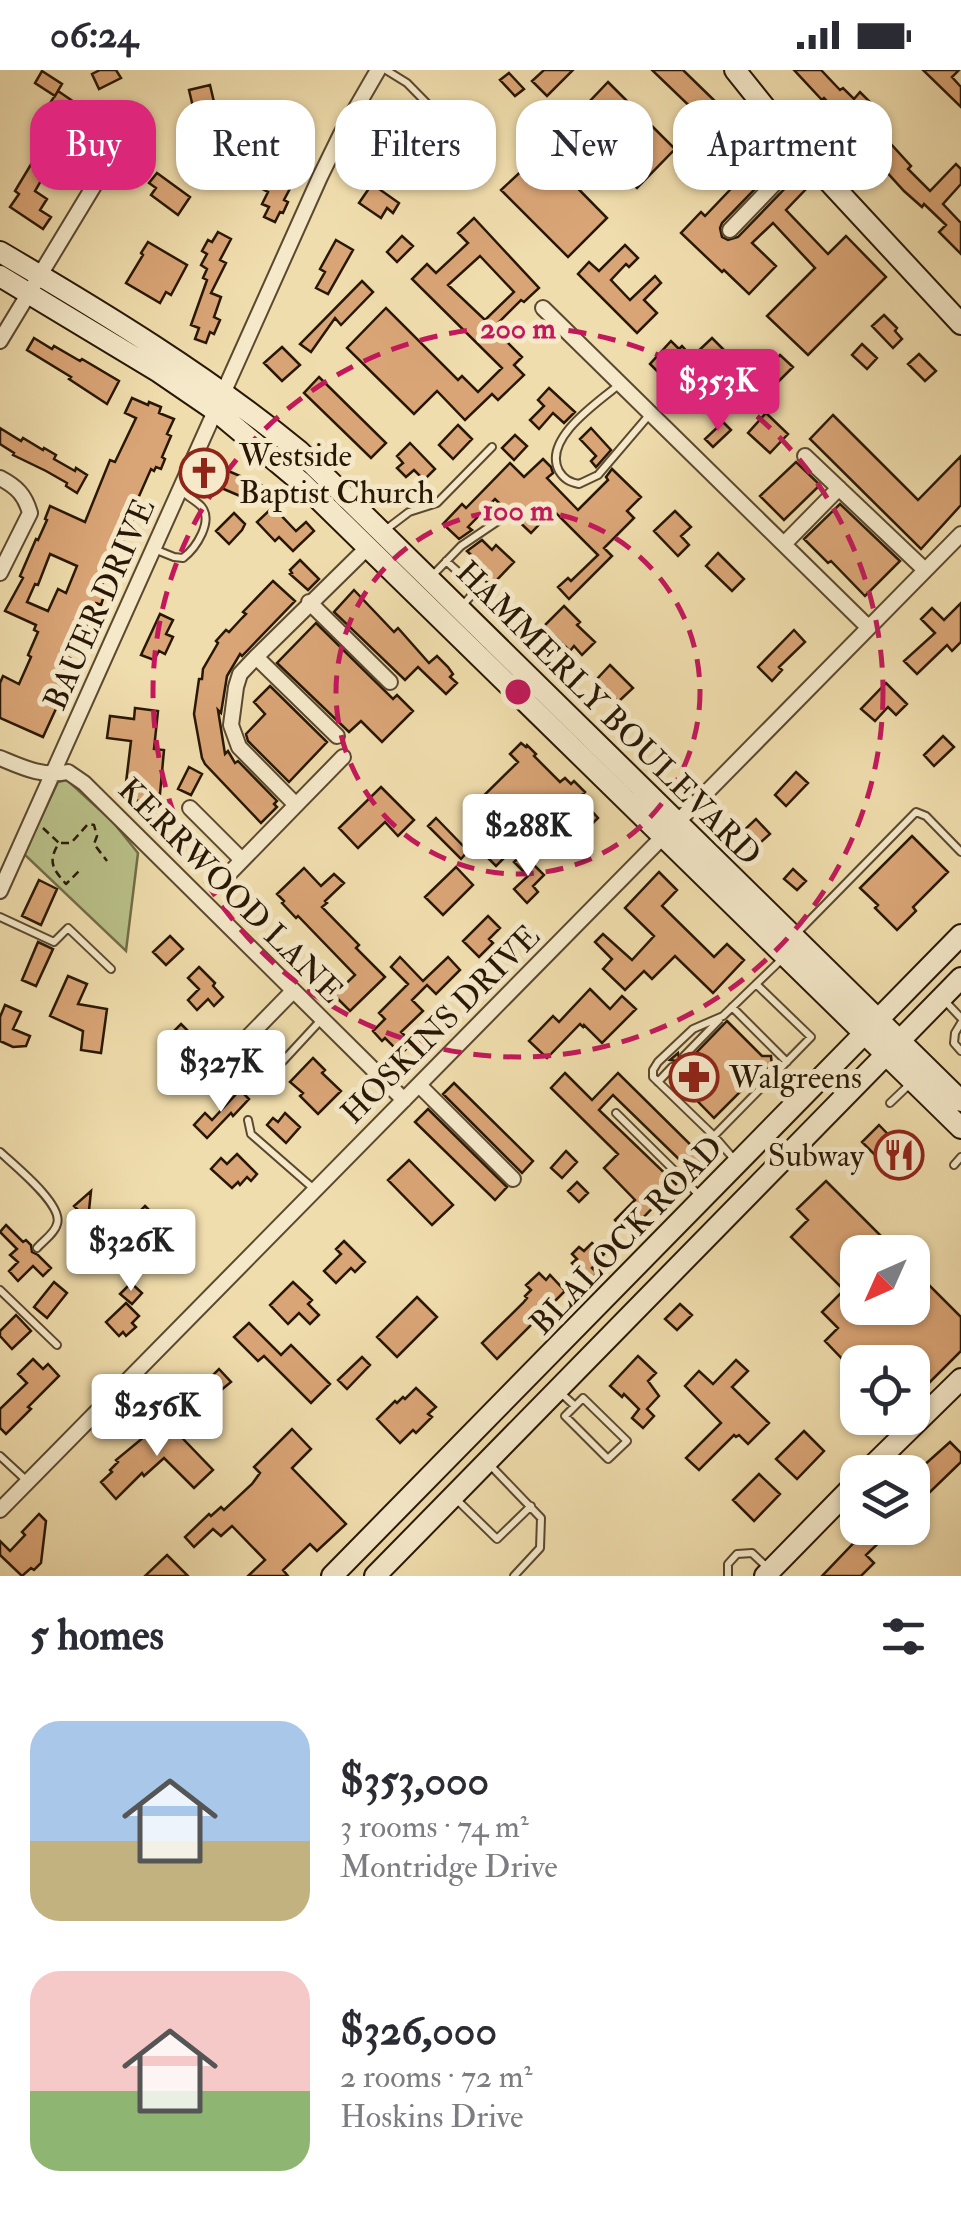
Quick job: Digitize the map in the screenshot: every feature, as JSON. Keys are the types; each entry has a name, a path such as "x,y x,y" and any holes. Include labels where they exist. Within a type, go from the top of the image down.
{"main road":[{"path":"735,70 757,100"},
{"path":"836,190 961,324"},
{"name":"HAMMERLY BOULEVARD","path":"0,252 35,285 159,372 219,401 301,482 430,578 460,608 497,659"},
{"name":"HAMMERLY BOULEVARD","path":"0,276 35,285"},
{"name":"HAMMERLY BOULEVARD","path":"375,540 892,1047 961,1101"},
{"name":"BLALOCK ROAD","path":"332,1576 961,935"},
{"name":"BLALOCK ROAD","path":"375,1576 961,980"},
{"name":"HAMMERLY BOULEVARD","path":"892,1047 912,1081 961,1128"},
{"path":"738,1162 755,1187"},
{"path":"535,1371 556,1391"},
{"path":"883,1455 961,1379"},
{"path":"768,1574 840,1500"},
{"path":"381,1527 401,1549"}],"street":[{"name":"BAUER DRIVE","path":"361,100 382,70"},
{"name":"BAUER DRIVE","path":"0,891 335,148"},
{"path":"0,340 92,190"},
{"path":"730,230 768,190"},
{"path":"543,308 868,627"},
{"path":"805,456 925,570"},
{"path":"0,478 26,497 30,513 0,573"},
{"path":"784,544 839,488"},
{"name":"HOSKINS DRIVE","path":"0,1510 961,534"},
{"path":"296,805 238,747 231,725 236,687 240,674 256,656 375,540"},
{"path":"309,602 390,682"},
{"path":"256,656 337,736"},
{"path":"218,884 343,757"},
{"name":"KERRWOOD LANE","path":"0,758 36,773 68,772 84,783 404,1100"},
{"path":"190,808 242,860"},
{"path":"208,1078 293,991"},
{"path":"419,1085 513,1178"}],"lane":[{"path":"382,70 406,83 423,100"},
{"path":"620,384 558,442 554,452 557,468 564,477 579,484 598,475 650,413"},
{"path":"375,540 409,512 437,503 492,448"},
{"path":"154,549 184,558 204,528 206,514 202,507 180,490"},
{"path":"430,578 461,546 501,519"},
{"path":"446,561 474,587 460,608"},
{"path":"684,1056 916,812 926,816 961,852"},
{"path":"0,917 54,942 68,928 111,969"},
{"path":"714,1136 811,1038 756,984"},
{"path":"942,998 961,1020 954,1043 961,1051"},
{"path":"732,1007 787,1062"},
{"path":"723,1016 693,1028 658,1062 653,1077 738,1162"},
{"path":"283,1061 322,1020"},
{"path":"658,1082 672,1067"},
{"path":"890,1103 912,1081"},
{"path":"616,1113 703,1198"},
{"path":"248,1120 251,1134 315,1190"},
{"path":"0,1153 52,1203 58,1214 57,1227 37,1248"},
{"path":"954,1165 961,1157"},
{"path":"0,1290 57,1345"},
{"path":"556,1391 574,1406"},
{"path":"583,1398 627,1441 608,1459 564,1416 574,1406 583,1398"},
{"path":"0,1456 28,1482"},
{"path":"487,1462 540,1518 540,1548 514,1576"},
{"path":"454,1496 497,1539 531,1506"},
{"path":"728,1576 728,1564 737,1554 752,1553 768,1574"}],"path":[{"path":"38,824 59,843 70,842 88,824 94,825 94,844 107,861"},
{"path":"59,843 53,854 54,869 66,884 81,869"}],"green space":[{"path":"67,780 113,822 138,853 126,951 24,854 58,782"}],"building":[{"path":"116,70 121,78 99,89 92,74"},
{"path":"544,70 573,70 547,96 532,81"},
{"path":"652,70 683,70 714,100 683,100"},
{"path":"794,70 821,70 854,99 860,92 868,100 824,98"},
{"path":"923,70 959,70 952,77 961,87 961,107"},
{"path":"42,71 62,84 55,96 35,83"},
{"path":"509,73 524,89 515,96 500,80"},
{"path":"608,82 626,100 591,100"},
{"path":"210,85 214,100 191,100 189,90"},
{"path":"58,91 71,100 52,100"},
{"path":"653,127 673,147 653,172"},
{"path":"892,145 930,191 956,164 961,169 961,184 943,204 961,223 961,254 939,232 946,225 892,178"},
{"path":"30,166 30,190 47,199 40,210 51,217 43,229 10,207 19,194 15,191"},
{"path":"156,174 190,197 178,215 151,195 156,190"},
{"path":"516,176 516,190 579,190 607,218 568,257 501,190"},
{"path":"264,190 289,190 284,200 288,202 275,222 264,217 269,207 262,204 268,192"},
{"path":"368,190 381,190 399,203 393,213 387,208 381,218 359,203"},
{"path":"730,190 754,190 722,223 722,237 728,240 738,237 783,190 805,190 786,210 828,254 846,236 886,277 808,355 767,316 815,268 773,223 752,243 776,266 749,294 681,233 701,212 705,216"},
{"path":"474,218 539,288 493,328 522,357 514,365 524,375 498,400 492,394 465,420 437,391 414,414 347,348 386,308 458,380 462,376 478,392 502,368 412,279 427,264 436,273 468,243 458,233","holes":["480,256 514,292 485,320 448,285"]},
{"path":"218,232 231,239 220,260 226,263 211,293 221,297 214,317 220,320 206,343 195,339 199,328 191,325 207,280 203,278 207,269 201,265 207,254 202,251"},
{"path":"402,236 413,246 397,262 387,252"},
{"path":"336,240 353,250 328,294 316,288 325,272 320,269"},
{"path":"148,242 187,265 171,295 166,292 160,303 126,283"},
{"path":"625,245 638,258 611,280 630,300 655,276 661,283 644,300 657,313 637,333 578,274 589,262 599,271"},
{"path":"362,281 373,292 341,325 335,318 311,352 300,344"},
{"path":"884,315 902,339 893,348 872,326"},
{"path":"34,338 119,381 107,404 27,350"},
{"path":"712,338 726,352 690,384 675,369 665,379 650,364 671,341 692,357"},
{"path":"862,344 877,358 867,369 852,355"},
{"path":"282,347 300,365 282,381 264,363"},
{"path":"919,354 936,371 925,381 908,364"},
{"path":"780,355 793,367 776,384 764,373"},
{"path":"319,377 386,443 371,458 304,393"},
{"path":"549,388 575,412 564,423 553,413 539,429 530,420 544,406 538,400"},
{"path":"132,398 161,407 159,413 174,419 167,434 171,436 161,469 151,469 136,503 139,505 134,518 101,587 107,590 101,605 96,603 86,626 80,624 66,656 70,658 63,674 67,676 43,737 0,718 3,676 19,684 38,632 34,630 36,625 5,611 23,578 20,576 50,506 85,522 110,460 115,462 136,418 125,413","holes":["50,554 77,566 66,593 58,589 48,611 27,602"]},
{"path":"766,413 788,434 770,453 748,433"},
{"path":"833,415 918,500 961,456 961,505 921,549 810,439"},
{"path":"723,422 731,430 713,447 705,439"},
{"path":"458,425 472,439 453,459 439,445"},
{"path":"0,428 21,441 23,438 44,448 56,455 54,459 87,475 77,493 67,483 13,455 0,444"},
{"path":"591,428 611,450 596,467 591,461 596,456 580,439"},
{"path":"515,435 527,446 514,460 502,448"},
{"path":"410,443 435,469 424,480 414,470 406,477 397,468 403,463 397,456"},
{"path":"543,459 553,473 547,478 578,510 608,480 612,469 641,497 627,511 634,518 604,548 612,556 569,599 558,587 568,578 571,581 598,555 553,510 531,533 495,499 468,527 472,530 459,539 443,524 462,504 466,508 510,463 524,477"},
{"path":"796,462 820,485 784,520 760,496"},
{"path":"226,470 261,485 254,502 219,487"},
{"path":"840,504 900,561 865,596 804,539"},
{"path":"273,507 296,531 306,522 314,531 293,551 279,537 275,541 257,522"},
{"path":"675,511 691,527 681,536 689,545 678,556 654,531"},
{"path":"234,513 245,524 229,544 216,531"},
{"path":"482,540 492,550 496,545 514,562 491,586 480,576 487,570 467,551"},
{"path":"718,553 744,579 732,591 706,566"},
{"path":"300,560 319,579 308,590 290,574"},
{"path":"273,581 295,601 240,654 227,676 221,713 218,710 225,754 228,751 235,763 238,761 277,801 277,807 261,823 205,764 194,714 199,679 216,641 226,630 229,632"},
{"path":"354,590 394,632 398,628 429,663 437,656 448,667 453,674 450,677 457,683 446,694 418,667 405,680 334,612"},
{"path":"961,603 961,642 952,651 947,645 917,674 904,661 935,633 921,619 932,608 944,620"},
{"path":"564,606 595,642 582,655 574,646 570,651 544,626"},
{"path":"160,614 173,620 166,634 173,637 165,654 159,651 154,660 141,655"},
{"path":"316,623 393,699 397,695 413,711 382,742 361,721 349,732 277,663"},
{"path":"794,630 805,642 779,667 782,670 772,681 758,667"},
{"path":"610,665 633,688 618,702 596,680"},
{"path":"886,683 907,704 896,715 888,707 875,721 861,709"},
{"path":"270,686 327,742 289,782 248,741 246,734 265,714 254,702"},
{"path":"135,708 158,711 154,749 164,750 160,794 148,793 147,802 124,799 131,741 107,738 110,716 134,719"},
{"path":"943,736 954,747 934,766 924,755"},
{"path":"521,743 560,782 565,778 571,784 574,781 585,792 582,795 598,818 584,832 561,808 524,844 499,818 483,834 465,814 518,762 510,754"},
{"path":"189,767 202,774 191,795 178,789"},
{"path":"796,772 808,783 786,806 775,795"},
{"path":"381,787 414,820 398,836 385,822 358,848 339,828"},
{"path":"436,818 468,851 461,859 428,826"},
{"path":"756,819 770,834 753,849 740,834"},
{"path":"912,836 948,872 913,907 916,911 897,930 860,888"},
{"path":"491,839 507,855 496,866 480,850"},
{"path":"523,854 544,875 533,886 538,892 527,903 514,889 528,876 514,862"},
{"path":"456,867 473,885 443,915 425,897"},
{"path":"304,868 321,886 334,874 344,883 322,907 385,977 350,1011 334,995 355,975 277,894"},
{"path":"793,869 806,881 797,890 784,879"},
{"path":"659,872 677,890 662,906 714,957 727,944 744,960 713,993 675,956 652,979 644,971 625,990 603,969 612,959 595,942 603,934 632,960 654,936 625,908"},
{"path":"39,880 57,889 41,925 22,916"},
{"path":"488,916 500,928 489,939 493,943 479,957 463,941"},
{"path":"170,936 183,949 166,965 153,952"},
{"path":"38,942 53,949 36,986 22,980"},
{"path":"400,957 423,981 448,957 460,970 436,994 427,985 412,1000 423,1011 401,1032 412,1043 401,1054 373,1031 385,1019 379,1013 408,984 391,967"},
{"path":"199,967 223,997 214,1006 208,999 197,1010 188,1000 199,989 188,978"},
{"path":"68,976 87,984 78,1004 107,1009 101,1053 81,1050 83,1031 50,1016"},
{"path":"590,989 610,1009 622,996 636,1009 602,1043 580,1024 547,1058 529,1041 553,1016 559,1022"},
{"path":"5,1005 21,1012 13,1029 30,1036 26,1046 13,1047 0,1041 0,1017"},
{"name":"Walgreens","path":"727,1021 762,1056 771,1056 772,1067 764,1068 714,1118 673,1076 679,1066 670,1060 678,1053 680,1062 688,1061"},
{"path":"181,1024 197,1040 186,1051 170,1035"},
{"path":"313,1058 341,1091 318,1114 290,1082"},
{"path":"565,1073 592,1100 618,1073 703,1157 690,1170 613,1095 599,1110 676,1184 628,1233 615,1220 635,1200 604,1168 618,1154 551,1088"},
{"path":"454,1083 533,1161 522,1173 443,1094"},
{"path":"240,1090 249,1099 207,1138 194,1125 205,1113 212,1120"},
{"path":"428,1109 507,1187 495,1200 415,1122"},
{"path":"285,1113 300,1127 286,1143 267,1125 273,1118 278,1122"},
{"path":"879,1125 908,1155 892,1172 862,1142"},
{"path":"566,1151 577,1162 562,1178 551,1168"},
{"path":"237,1154 257,1174 251,1181 247,1177 232,1188 211,1169 221,1158 227,1164"},
{"path":"409,1160 453,1205 432,1225 388,1180"},
{"path":"826,1181 880,1235 840,1235 840,1286 791,1237 808,1220 797,1209"},
{"path":"577,1182 588,1193 579,1202 568,1191"},
{"path":"91,1191 88,1220 74,1206"},
{"path":"145,1206 173,1234 148,1260 120,1231"},
{"path":"6,1225 51,1268 43,1276 33,1266 18,1281 9,1271 18,1262 10,1255 17,1249 0,1232"},
{"path":"344,1241 365,1262 355,1272 351,1268 336,1283 324,1271 341,1254 336,1249"},
{"path":"592,1243 604,1254 592,1268 597,1273 586,1285 578,1277 582,1273 572,1263 577,1259 572,1254 579,1247 584,1251"},
{"path":"539,1273 546,1280 550,1275 565,1291 497,1359 482,1343 523,1303 531,1290 526,1285"},
{"path":"54,1282 67,1293 47,1318 34,1307"},
{"path":"293,1282 312,1300 308,1304 319,1315 310,1324 299,1313 288,1324 270,1305"},
{"path":"131,1283 142,1293 132,1304 120,1294"},
{"path":"930,1286 961,1317 961,1351 930,1382 930,1345 840,1345 840,1357 825,1341 838,1328 822,1312 840,1294 840,1325 930,1325"},
{"path":"417,1297 437,1317 397,1357 377,1337"},
{"path":"126,1303 139,1316 132,1323 136,1327 126,1336 123,1332 119,1336 106,1322"},
{"path":"680,1304 692,1315 677,1330 665,1319"},
{"path":"16,1315 31,1331 12,1349 0,1331"},
{"path":"249,1323 281,1355 291,1345 330,1384 311,1403 264,1356 258,1361 234,1337"},
{"path":"638,1356 656,1373 648,1381 659,1396 647,1409 654,1416 643,1428 632,1418 639,1409 610,1386"},
{"path":"362,1357 370,1365 347,1389 338,1380"},
{"path":"33,1359 43,1369 48,1364 59,1376 6,1434 0,1428 0,1409 27,1383 18,1374"},
{"path":"736,1360 748,1371 732,1387 769,1423 748,1444 734,1435 699,1470 686,1458 721,1423 685,1386 699,1371 713,1384"},
{"path":"219,1369 231,1382 202,1406 189,1392"},
{"path":"416,1388 436,1407 416,1433 413,1430 400,1443 377,1419"},
{"path":"161,1416 213,1470 194,1488 164,1458 116,1499 101,1482 112,1472 116,1460 144,1437"},
{"path":"292,1429 311,1449 292,1468 346,1524 317,1551 310,1544 283,1570 288,1576 248,1576 265,1560 232,1526 221,1536 213,1529 194,1547 185,1537 209,1514 221,1507 224,1510 252,1484 260,1473 254,1467"},
{"path":"804,1431 824,1451 797,1479 776,1459"},
{"path":"950,1442 961,1453 961,1462 930,1492 930,1460"},
{"path":"759,1474 780,1494 754,1521 733,1500"},
{"path":"39,1514 46,1521 41,1563 22,1576 0,1555 0,1541 10,1551"},
{"path":"852,1545 876,1545 866,1555 874,1563 861,1576 822,1576"},
{"path":"167,1555 188,1576 145,1576"}],"place":[{"name":"Westside Baptist Church","path":"204,473"},
{"name":"Walgreens","path":"694,1077"},
{"name":"Subway","path":"899,1155"}]}
